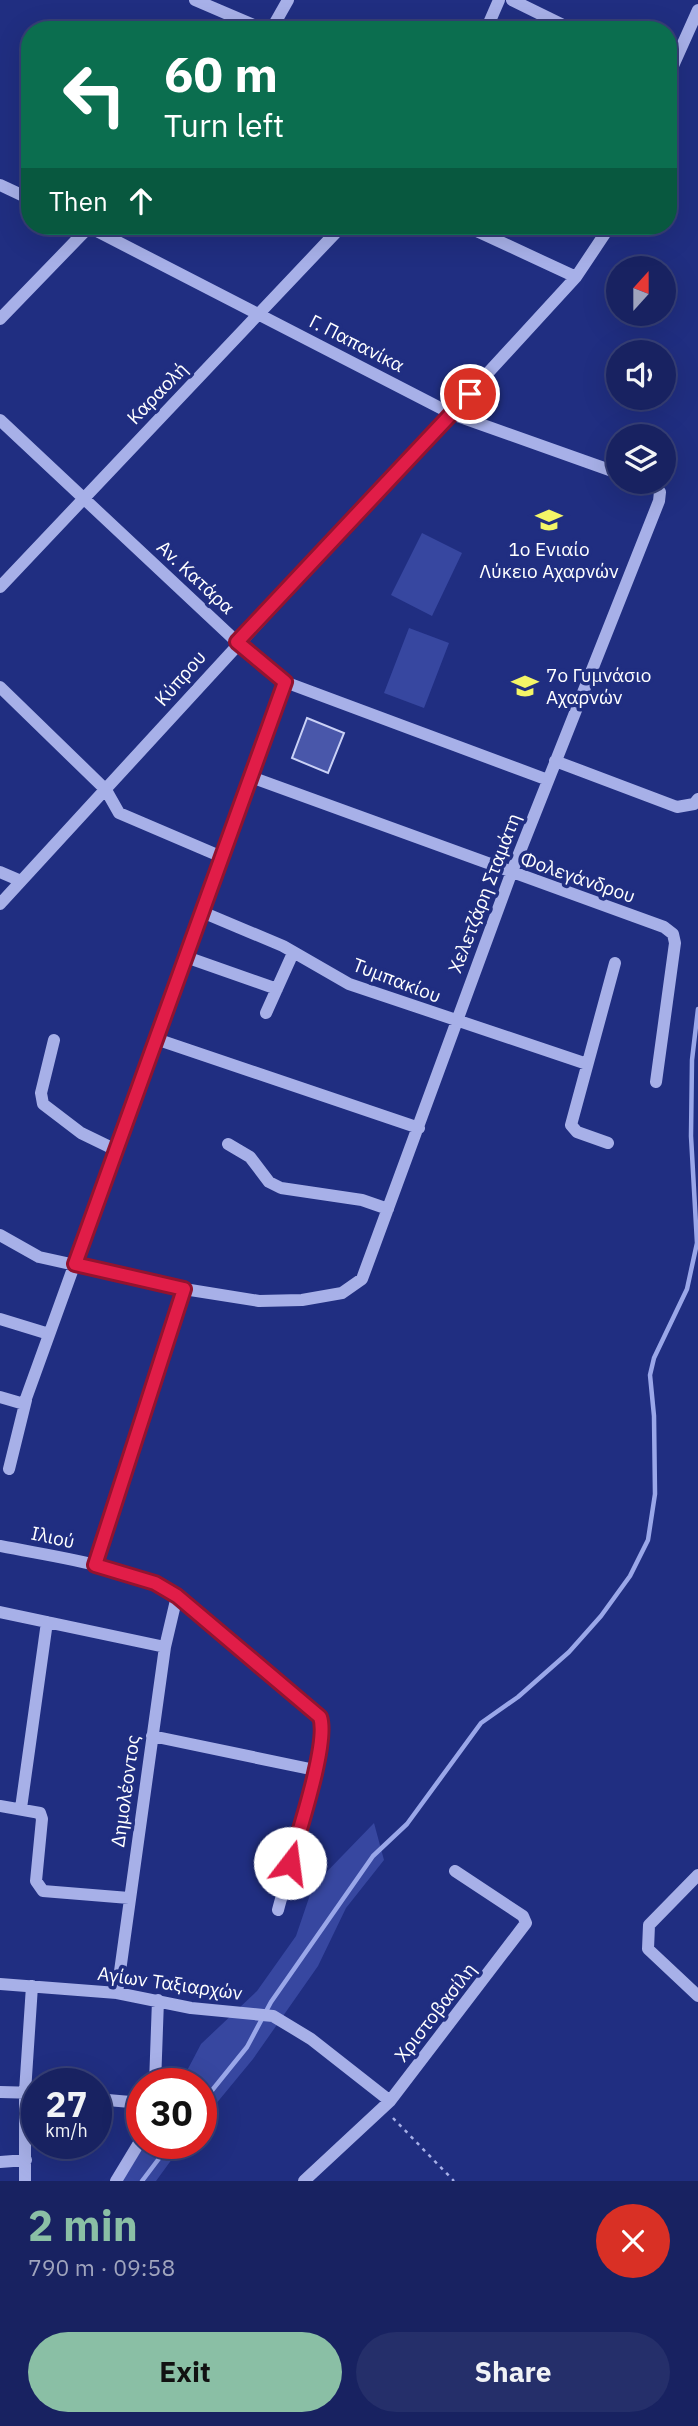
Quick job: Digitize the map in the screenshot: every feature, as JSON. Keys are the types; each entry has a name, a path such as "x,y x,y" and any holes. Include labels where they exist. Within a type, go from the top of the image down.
{"street":[{"path":"195,0 244,21"},
{"path":"276,21 288,0"},
{"path":"490,21 499,0"},
{"path":"512,0 555,21"},
{"path":"677,58 698,10"},
{"path":"0,185 21,195"},
{"path":"0,319 80,235"},
{"name":"Γ. Παπανίκα","path":"106,235 452,414 606,469"},
{"name":"Καραολή","path":"0,587 334,235"},
{"path":"485,235 576,277"},
{"name":"Κύπρου","path":"0,904 106,790 237,642 452,414 576,277 604,235"},
{"name":"Αν. Κατάρα","path":"0,420 237,642 285,682 548,780"},
{"name":"Χελετζάρη Σταμάτη","path":"184,1289 259,1301 302,1300 342,1293 362,1279 511,874 660,494"},
{"path":"9,1469 25,1402 285,682"},
{"path":"0,687 106,790 119,813 222,857"},
{"path":"555,761 677,807 694,804 698,799"},
{"name":"Φολεγάνδρου","path":"251,777 511,874 664,927 673,934 675,943 656,1082"},
{"path":"0,872 21,881"},
{"name":"Τυμπακίου","path":"202,912 293,953 349,984 587,1064"},
{"path":"266,1013 293,953"},
{"path":"186,957 276,989"},
{"path":"608,1143 577,1132 571,1125 615,963"},
{"path":"156,1039 419,1128"},
{"path":"54,1040 41,1093 43,1104 81,1132 116,1150"},
{"path":"228,1144 250,1157 269,1182 281,1188 362,1200 388,1209"},
{"path":"0,1236 39,1256 184,1289 95,1565"},
{"path":"0,1319 50,1334"},
{"path":"0,1398 25,1402"},
{"name":"Ιλιού","path":"0,1546 95,1565 155,1583 177,1596 320,1717 323,1726 315,1770"},
{"name":"Δημολέοντος","path":"117,1993 165,1647 177,1596"},
{"path":"0,1612 165,1647"},
{"path":"22,1808 47,1622"},
{"path":"152,1736 315,1770 278,1910"},
{"path":"0,1806 35,1810 42,1819 37,1887 43,1891 129,1898"},
{"name":"Χριστοβασίλη","path":"304,2181 387,2104 526,1923 523,1916 455,1871"},
{"path":"698,1875 649,1925 648,1938 648,1949 698,1996"},
{"name":"Αγίων Ταξιαρχών","path":"0,1984 117,1993 191,2008 273,2016 311,2039 387,2104"},
{"path":"31,2068 33,1986"},
{"path":"156,2068 158,2000"},
{"path":"0,2092 21,2092"},
{"path":"116,2181 129,2159"},
{"path":"0,2162 26,2160 25,2181"}],"path":[{"path":"387,2104 454,2181"}],"shaded area":[{"path":"422,533 462,553 432,616 391,595"},
{"path":"409,628 449,643 424,708 384,693"},
{"path":"374,1823 384,1860 346,1908 318,1966 253,2059 217,2103 217,2068 188,2068 201,2044 257,1991 296,1936 313,1886"},
{"path":"136,2159 172,2159 156,2181 122,2181"}],"building":[{"path":"307,718 344,733 328,773 292,758"}],"waterway":[{"path":"217,2084 247,2047 271,2002 373,1856 407,1824 481,1723 518,1697 569,1652 601,1616 630,1576 648,1540 655,1494 654,1416 650,1375 654,1358 687,1289 697,1243 691,1136 692,1060 698,1009"},
{"path":"142,2181 159,2159"}],"place":[{"name":"1ο Ενιαίο Λύκειο Αχαρνών","path":"549,520"},
{"name":"7ο Γυμνάσιο Αχαρνών","path":"525,686"}],"route":[{"path":"290,1863 315,1770 323,1726 320,1717 177,1596 134,1575 95,1565 184,1289 75,1264 285,682 237,642 470,394"}]}
